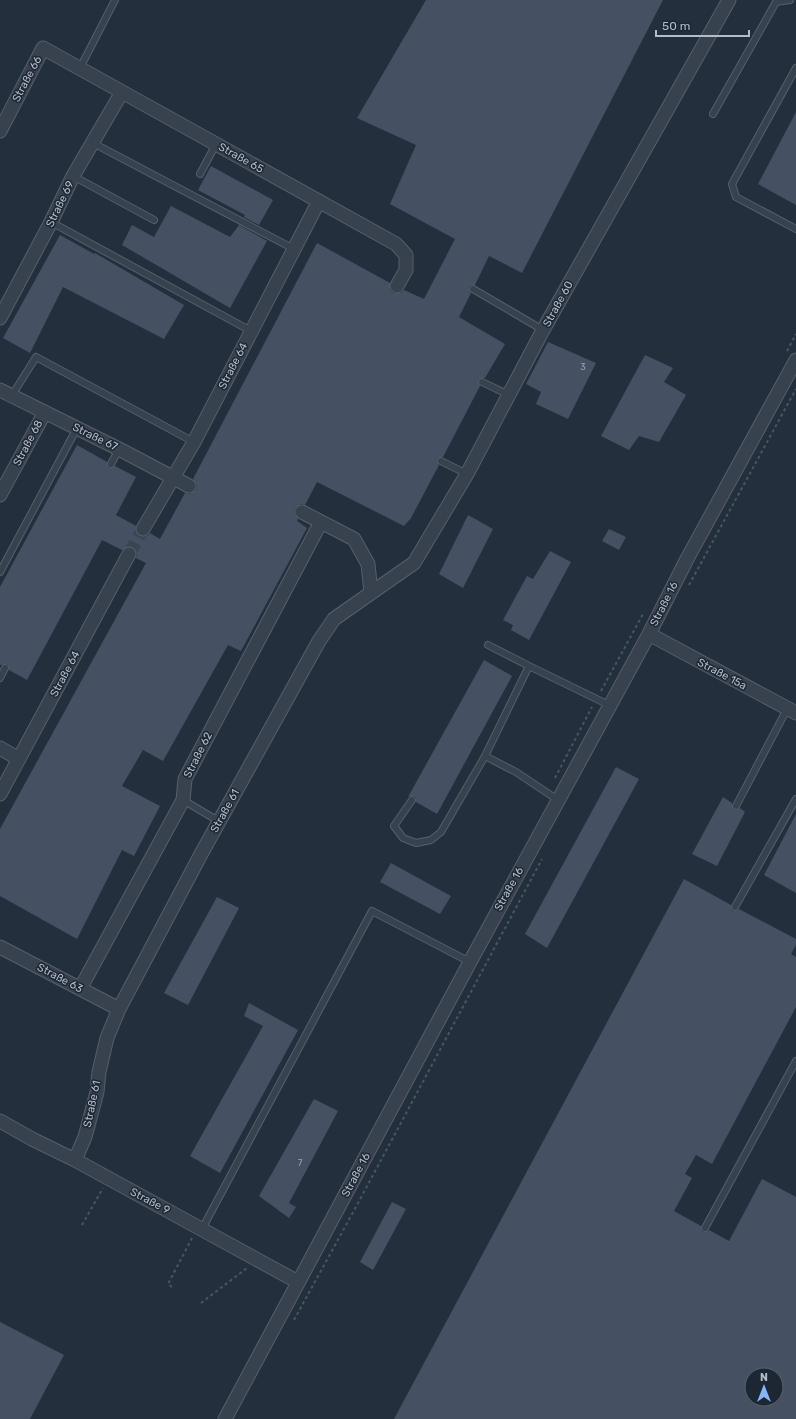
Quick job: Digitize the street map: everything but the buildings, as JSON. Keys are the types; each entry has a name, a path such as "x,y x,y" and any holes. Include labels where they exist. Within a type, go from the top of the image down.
{"street":[{"name":"Straße 60","path":"371,593 414,563 467,474 544,330 728,0"},
{"name":"Straße 65","path":"44,48 396,244 406,255 406,270 396,286"},
{"name":"Straße 66","path":"0,131 44,48"},
{"name":"Straße 69","path":"0,318 51,222 73,176 122,92"},
{"name":"Straße 64","path":"143,530 194,442 319,201"},
{"name":"Straße 16","path":"225,1419 470,962 649,634 687,559 796,360"},
{"name":"Straße 67","path":"6,393 119,448 189,486"},
{"name":"Straße 68","path":"0,495 44,412"},
{"path":"302,512 354,539 368,564 371,593"},
{"name":"Straße 62","path":"80,989 183,800 184,779 321,522"},
{"name":"Straße 64","path":"0,794 129,554"},
{"name":"Straße 61","path":"75,1160 85,1138 97,1092 98,1072 107,1038 119,1009 319,641 334,619 371,593"},
{"name":"Straße 15a","path":"649,634 792,711"},
{"path":"0,748 19,759"},
{"name":"Straße 63","path":"0,947 119,1009"},
{"name":"Straße 9","path":"0,1121 32,1139 75,1160 298,1282"}],"lane":[{"path":"80,68 116,0"},
{"path":"714,114 776,2 790,0"},
{"path":"796,68 732,184 736,197 796,229"},
{"path":"93,142 294,249"},
{"path":"200,174 216,144"},
{"path":"73,176 154,220"},
{"path":"51,222 251,331"},
{"path":"473,290 544,330"},
{"path":"6,393 36,357 194,442"},
{"path":"482,382 509,394"},
{"path":"0,572 77,428"},
{"path":"111,464 119,448"},
{"path":"441,461 467,474"},
{"path":"488,645 609,705"},
{"path":"412,800 394,826 403,838 416,843 431,840 441,832 485,756 529,666"},
{"path":"0,678 5,668"},
{"path":"736,806 792,711"},
{"path":"485,756 516,772 558,800"},
{"path":"734,907 796,799"},
{"path":"183,800 220,822"},
{"path":"200,1228 372,911 470,962"},
{"path":"705,1228 796,1061"}],"path":[{"path":"686,591 796,389"},
{"path":"293,1322 544,855"},
{"path":"82,1225 108,1179"},
{"path":"172,1287 168,1284 200,1228"},
{"path":"201,1303 258,1260"}],"tunnel":[{"path":"129,554 143,529"}]}
